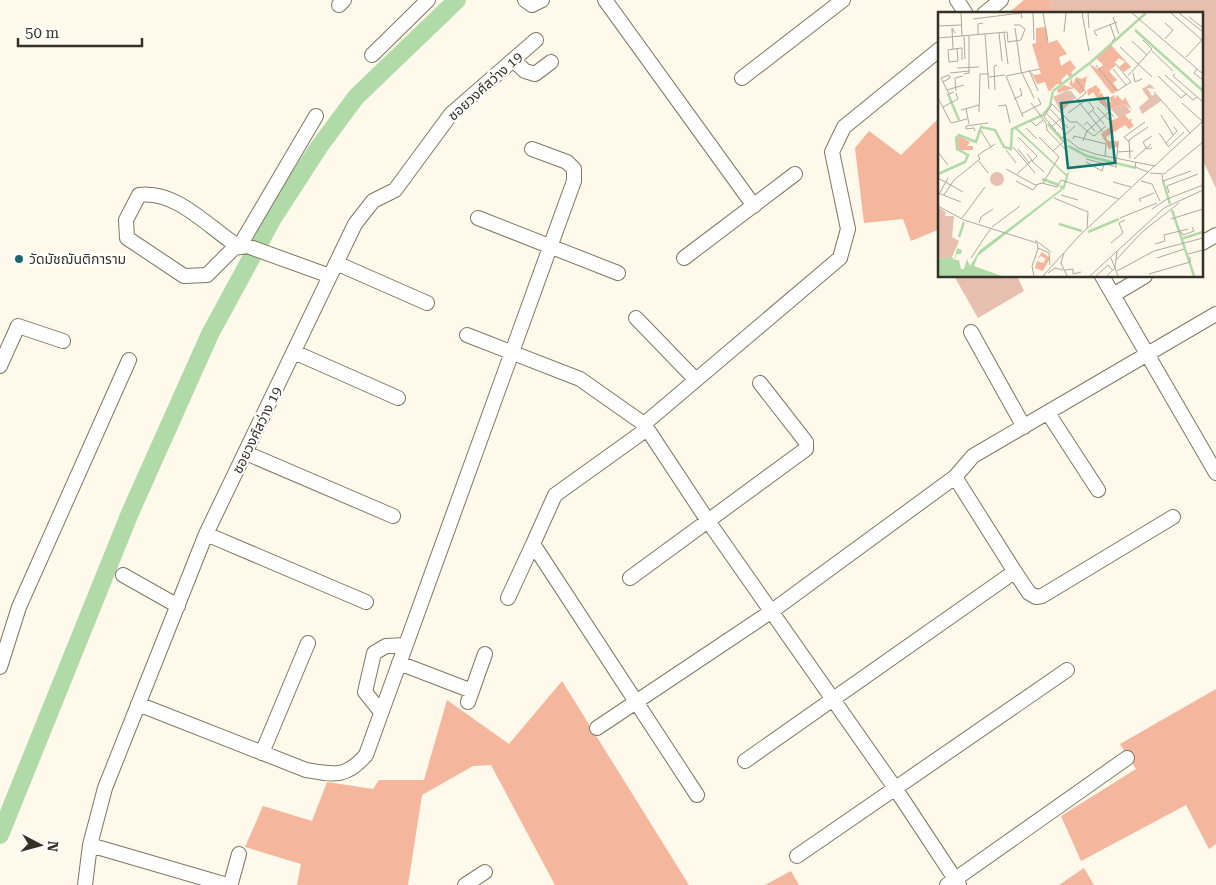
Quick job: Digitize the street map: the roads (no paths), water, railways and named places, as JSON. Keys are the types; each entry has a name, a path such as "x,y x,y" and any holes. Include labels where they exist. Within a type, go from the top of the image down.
{"street":[{"path":"372,55 428,0"},
{"path":"525,0 532,5 542,0"},
{"path":"605,0 754,206"},
{"path":"742,78 843,0"},
{"path":"957,0 965,12"},
{"path":"987,12 1002,0"},
{"name":"ซอยวงศ์สว่าง 19","path":"85,885 90,845 105,788 206,534 355,224 373,201 395,190 451,114 536,40"},
{"path":"508,598 555,495 646,427 696,380 840,258 848,229 832,152 844,127 938,51"},
{"path":"513,60 525,71 535,74 552,62"},
{"path":"239,247 316,116"},
{"path":"138,704 306,770 334,775 354,769 366,755 574,180 574,170 567,162 532,149"},
{"path":"684,258 794,174"},
{"path":"239,247 201,219 153,193 139,195 126,220 128,238 184,276 207,275 234,248 247,246 330,276"},
{"path":"478,218 618,272"},
{"path":"1204,242 1216,235"},
{"path":"336,263 428,302"},
{"path":"1103,278 1216,473"},
{"path":"1113,295 1142,278"},
{"path":"597,728 772,610 955,477 973,456 1216,314"},
{"path":"636,318 696,380"},
{"path":"0,366 18,326 63,341"},
{"path":"972,332 1024,426"},
{"path":"467,335 580,379 646,427 708,521 896,788 953,883 1127,758"},
{"path":"294,352 398,398"},
{"path":"0,667 19,607 129,360"},
{"path":"630,578 806,449 806,442 760,383"},
{"path":"1048,413 1098,490"},
{"path":"246,452 393,516"},
{"path":"955,477 1029,593 1036,597 1042,596 1174,517"},
{"path":"206,534 366,602"},
{"path":"533,544 697,795"},
{"path":"123,575 178,606"},
{"path":"745,760 1007,577"},
{"path":"262,753 308,643"},
{"path":"381,712 364,692 374,653 386,646 406,646"},
{"path":"399,663 470,697 485,654"},
{"path":"798,856 1067,670"},
{"path":"90,845 227,885 230,883 239,854"},
{"path":"465,885 485,872"}],"waterway":[{"path":"0,835 130,513 210,334 273,218 319,147 356,97 457,0"}],"place":[{"name":"วัดมัชฌันติการาม","path":"19,259"}]}
